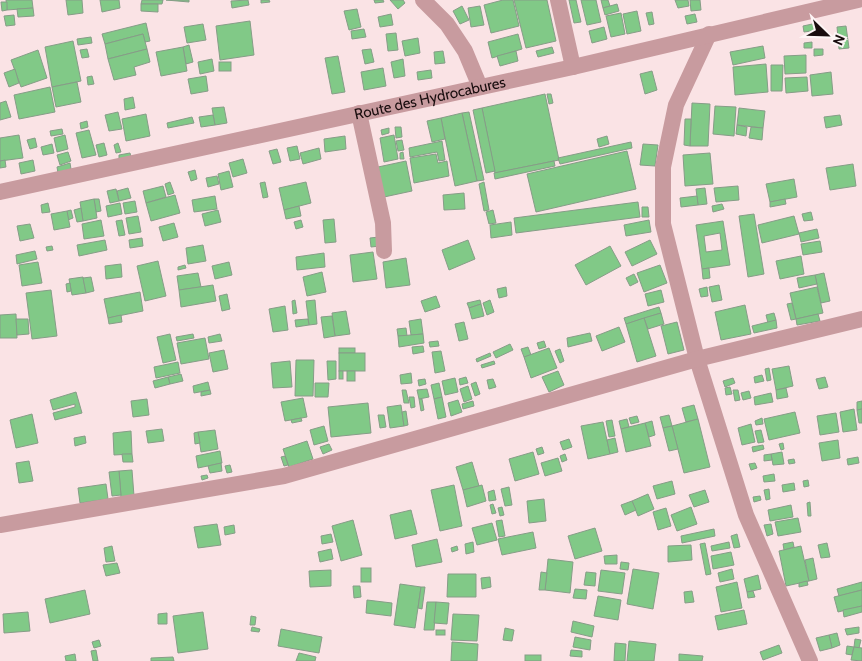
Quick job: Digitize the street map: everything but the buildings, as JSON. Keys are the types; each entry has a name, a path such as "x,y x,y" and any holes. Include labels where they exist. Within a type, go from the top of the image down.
{"street":[{"path":"423,0 447,24 465,51 480,87"},
{"path":"558,0 573,66"},
{"name":"Route des Hydrocabures","path":"0,192 480,87 858,0"},
{"path":"709,34 676,105 663,167 663,224 697,359 746,516 810,661"},
{"path":"359,113 383,223 384,251"},
{"path":"0,525 284,476 697,359 862,318"}]}
